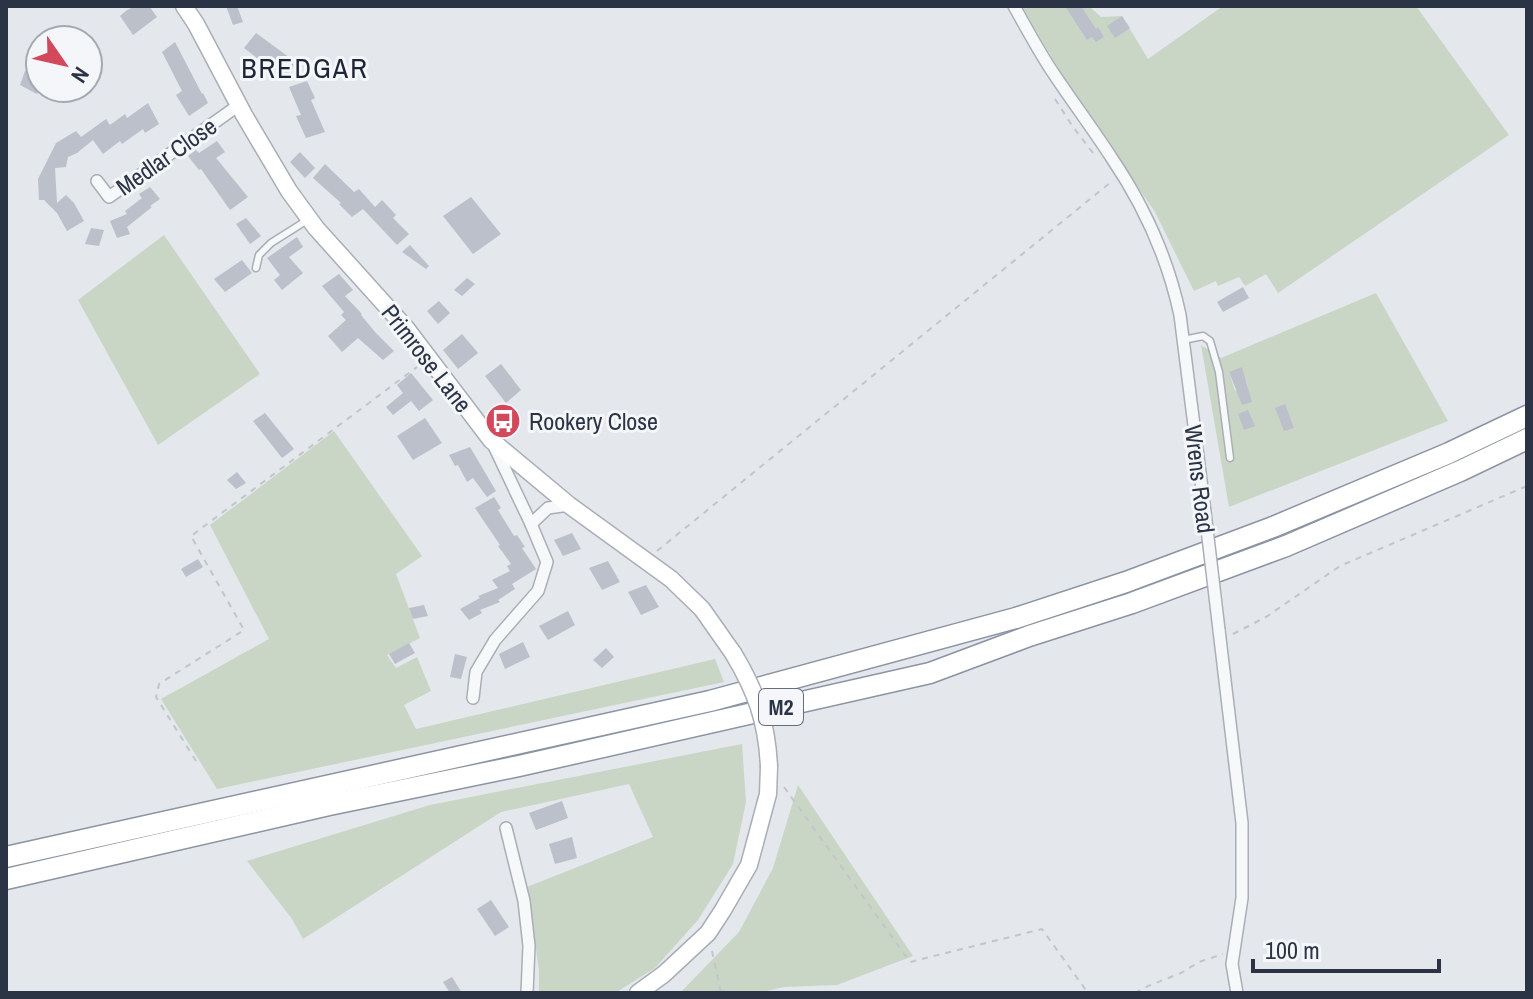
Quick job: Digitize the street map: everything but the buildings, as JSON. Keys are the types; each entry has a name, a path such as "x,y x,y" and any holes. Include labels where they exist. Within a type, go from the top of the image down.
{"highway":[{"name":"M2","path":"6,857 710,701 1016,618 1126,582 1273,527 1449,453 1527,416"},
{"name":"M2","path":"6,879 930,673 1286,546 1527,439"}],"street":[{"name":"Primrose Lane","path":"184,6 289,191 309,219 406,328 491,440 569,505 671,579 702,609 749,679 768,738 769,767 768,794 749,865 708,933 664,974 638,993"},
{"name":"Wrens Road","path":"1014,6 1046,62 1122,173 1154,233 1175,294 1242,823 1242,898 1232,964 1237,993"},
{"name":"Medlar Close","path":"97,181 109,197 239,105"},
{"path":"473,698 476,672 495,640 538,591 547,562 491,440"},
{"path":"531,524 548,508 569,505"},
{"path":"506,828 524,901 529,946 527,993"}],"lane":[{"path":"256,268 259,255 271,243 309,219"},
{"path":"1183,340 1203,336 1210,341 1219,372 1230,458"}],"path":[{"path":"646,560 1122,173"},
{"path":"196,761 156,697 159,684 244,630 191,536 428,358"},
{"path":"1220,635 1266,617 1340,566 1527,486"},
{"path":"769,767 910,962 1042,929 1088,993"},
{"path":"708,933 721,993"},
{"path":"1135,993 1234,948"}],"green space":[{"path":"1020,6 1089,6 1101,17 1122,16 1148,59 1223,6 1416,6 1509,135 1278,293 1266,274 1245,286 1239,277 1218,286 1216,281 1194,291 1155,212 1083,108"},
{"path":"164,235 260,374 158,445 78,300"},
{"path":"1376,293 1448,421 1229,507 1201,345 1221,358","holes":["1242,368 1248,387 1235,391 1229,372"]},
{"path":"334,431 422,556 396,574 420,638 387,655 396,668 417,657 431,691 404,705 416,729 715,659 724,682 217,789 161,699 269,639 210,525"},
{"path":"742,744 746,802 733,864 698,920 655,968 615,993 539,993 539,970 527,887 653,837 629,784 501,812 303,939 292,919 247,861 430,805"},
{"path":"798,785 913,956 837,985 784,987 757,993 680,993 739,932 773,868"}],"place":[{"name":"Rookery Close","path":"503,421"}],"district":[{"name":"BREDGAR","path":"305,68"}]}
